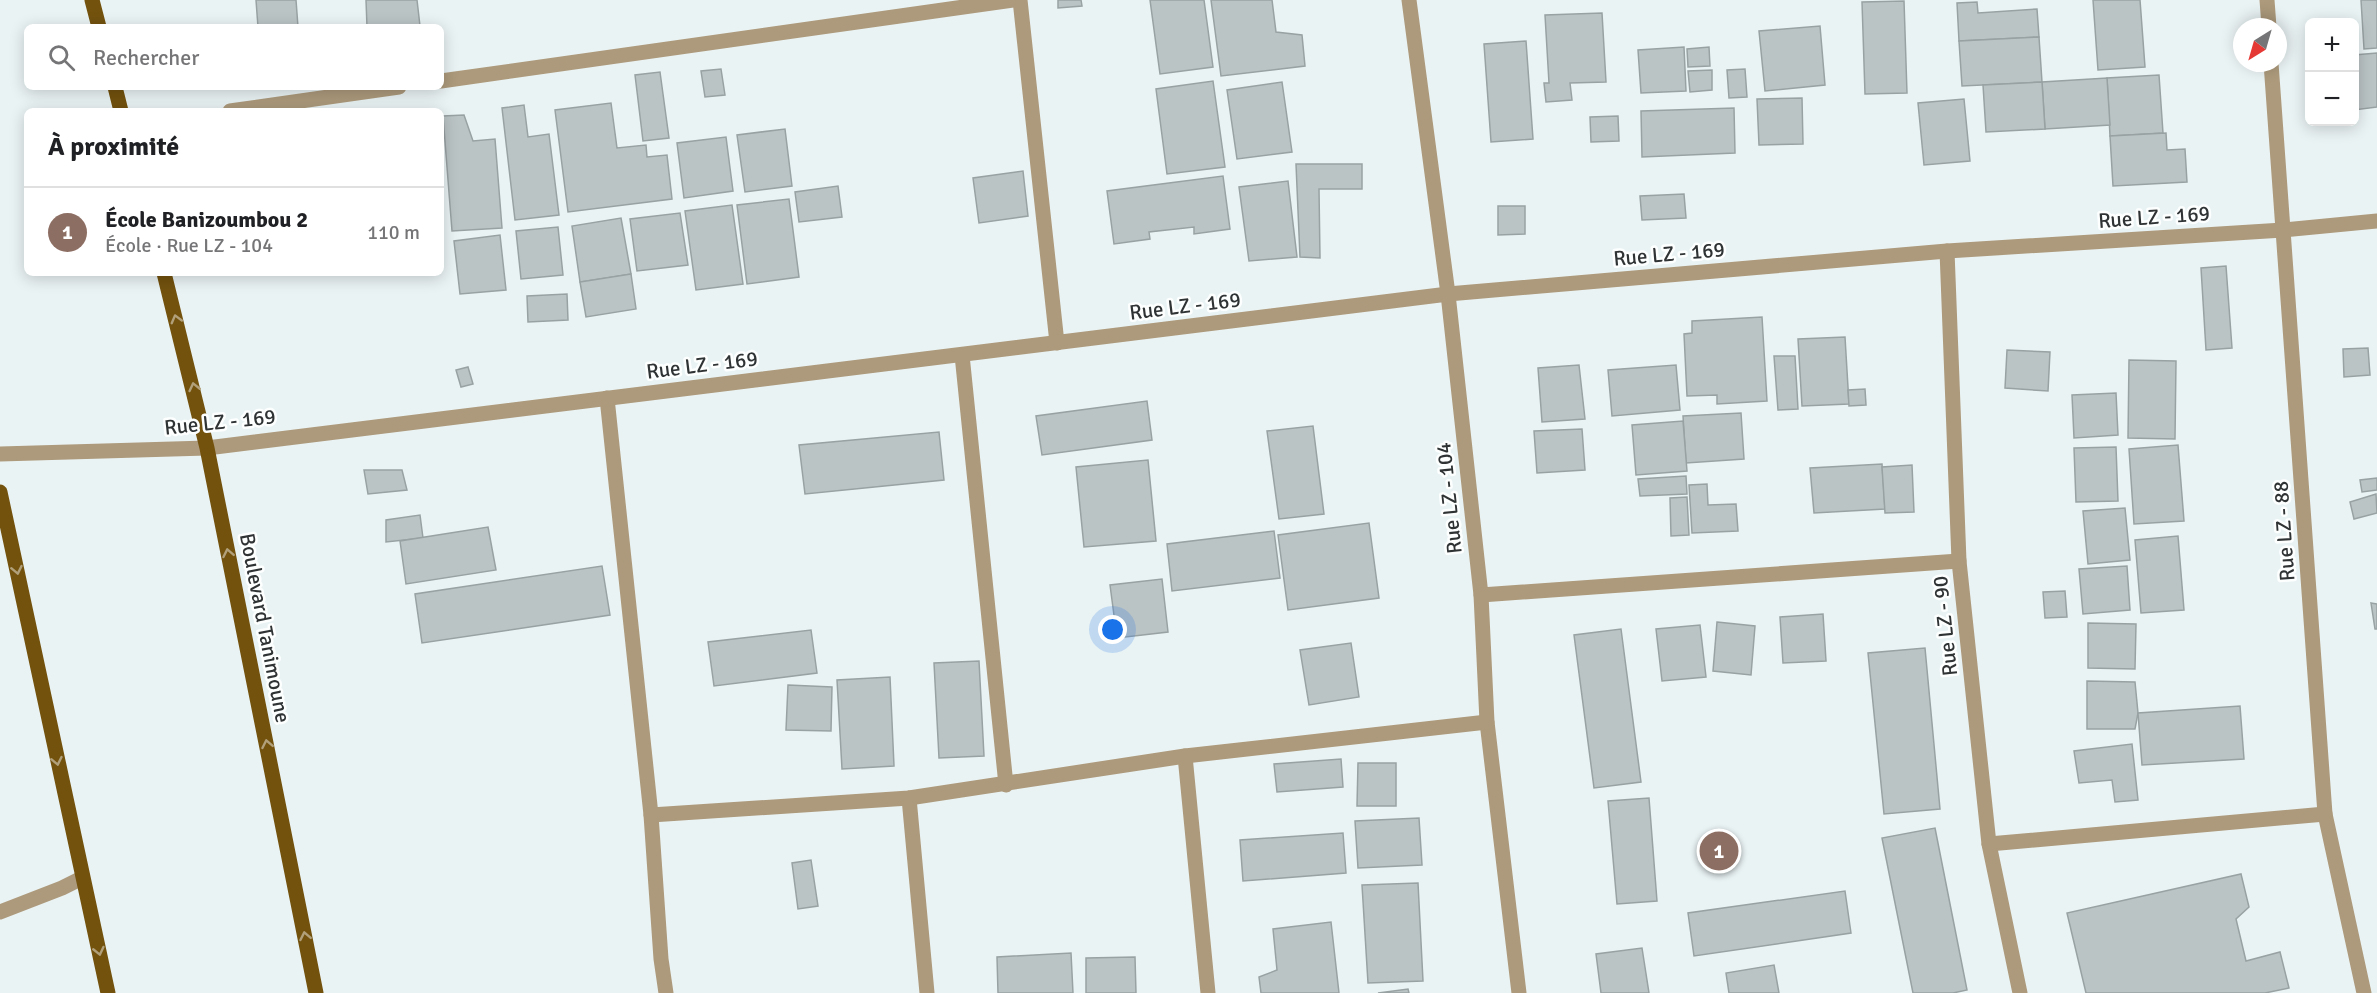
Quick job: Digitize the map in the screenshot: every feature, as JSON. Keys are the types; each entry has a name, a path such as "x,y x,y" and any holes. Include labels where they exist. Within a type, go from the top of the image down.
{"main road":[{"path":"92,0 98,24"},
{"path":"116,90 120,108"},
{"name":"Boulevard Tanimoune","path":"165,276 207,448 316,993"},
{"path":"0,492 108,993"}],"street":[{"path":"444,81 1013,0"},
{"path":"1020,0 1057,343"},
{"name":"Rue LZ - 104","path":"1409,0 1448,294 1480,595 1487,722 1519,993"},
{"path":"2267,0 2268,18"},
{"name":"Rue LZ - 88","path":"2272,72 2325,814 2364,993"},
{"path":"251,108 378,90"},
{"name":"Rue LZ - 169","path":"0,454 207,448 1448,294 1947,251 2283,230 2377,221"},
{"name":"Rue LZ - 90","path":"1947,251 1959,561 1989,844 2020,993"},
{"path":"962,355 1006,785"},
{"path":"607,398 651,815 661,959 666,993"},
{"path":"1480,595 1959,561"},
{"path":"651,815 909,798 1185,756 1487,722"},
{"path":"1185,756 1208,993"},
{"path":"909,798 927,993"},
{"path":"1989,844 2325,814"},
{"path":"0,912 82,878"}],"building":[{"path":"256,0 296,0 298,24 258,24"},
{"path":"366,0 417,0 420,24 367,24"},
{"path":"1058,0 1081,0 1082,6 1058,8"},
{"path":"1150,0 1204,0 1213,67 1160,74"},
{"path":"1211,0 1272,0 1276,32 1302,35 1305,66 1221,76"},
{"path":"2093,0 2140,0 2145,67 2098,70"},
{"path":"2361,0 2377,0 2377,48 2364,49"},
{"path":"1904,1 1907,93 1865,94 1862,2"},
{"path":"1977,2 1978,13 2037,9 2039,37 1959,41 1957,3"},
{"path":"1602,13 1606,82 1570,83 1572,100 1546,102 1544,83 1549,83 1545,15"},
{"path":"1820,26 1825,85 1765,91 1759,31"},
{"path":"2039,37 2042,82 1962,86 1959,41"},
{"path":"1526,41 1533,139 1491,142 1484,44"},
{"path":"1684,47 1686,91 1641,93 1638,50"},
{"path":"1709,47 1710,66 1688,67 1687,49"},
{"path":"2377,53 2377,107 2359,109 2359,55"},
{"path":"721,69 725,95 705,97 701,71"},
{"path":"1745,69 1747,97 1729,98 1727,70"},
{"path":"1712,70 1712,90 1690,92 1688,71"},
{"path":"660,72 669,138 643,141 635,75"},
{"path":"2159,75 2163,133 2110,136 2107,78"},
{"path":"2107,78 2110,125 2045,129 2042,82"},
{"path":"1213,81 1225,167 1167,174 1156,89"},
{"path":"1282,82 1292,152 1237,159 1227,90"},
{"path":"2042,82 2045,129 1986,132 1983,85"},
{"path":"1802,98 1803,144 1759,145 1757,99"},
{"path":"1964,99 1970,161 1924,165 1918,103"},
{"path":"611,103 617,148 646,145 647,157 667,155 672,199 568,212 555,110"},
{"path":"524,105 528,137 549,134 559,215 515,220 502,108"},
{"path":"1734,108 1735,153 1642,157 1641,111"},
{"path":"464,115 473,141 495,139 502,228 452,231 444,116"},
{"path":"1618,116 1619,141 1591,142 1590,117"},
{"path":"785,129 792,186 745,192 737,135"},
{"path":"2166,133 2167,150 2185,149 2187,182 2113,186 2110,136"},
{"path":"726,137 733,191 684,198 677,143"},
{"path":"1296,164 1362,164 1362,189 1319,189 1320,258 1300,257"},
{"path":"1023,171 1028,216 979,223 973,178"},
{"path":"1223,176 1230,229 1194,234 1194,227 1149,232 1150,239 1114,244 1107,191"},
{"path":"1288,181 1297,257 1249,261 1239,187"},
{"path":"838,186 842,217 799,222 795,192"},
{"path":"1684,194 1686,218 1642,220 1640,196"},
{"path":"789,199 799,277 747,284 737,205"},
{"path":"732,205 743,284 696,290 685,211"},
{"path":"1498,206 1525,206 1525,234 1498,235"},
{"path":"680,213 688,265 637,271 630,219"},
{"path":"621,218 631,274 580,282 572,226"},
{"path":"558,227 563,275 521,279 516,231"},
{"path":"500,235 506,290 460,294 454,241"},
{"path":"2226,266 2232,348 2206,350 2201,268"},
{"path":"631,274 636,309 586,317 580,282"},
{"path":"567,294 568,320 528,322 527,296"},
{"path":"1762,317 1767,401 1717,404 1717,395 1687,396 1684,334 1692,333 1692,321"},
{"path":"1845,337 1849,404 1802,406 1798,339"},
{"path":"2368,348 2370,375 2344,377 2343,349"},
{"path":"2007,350 2050,352 2048,391 2005,388"},
{"path":"1774,356 1795,356 1798,409 1778,410"},
{"path":"2129,360 2176,361 2175,439 2128,438"},
{"path":"1579,365 1585,419 1542,422 1538,368"},
{"path":"1676,365 1680,410 1612,416 1608,370"},
{"path":"468,367 473,384 461,387 456,370"},
{"path":"1865,389 1866,405 1849,406 1848,390"},
{"path":"2116,393 2118,435 2074,438 2072,395"},
{"path":"1147,401 1152,440 1042,455 1036,416"},
{"path":"1741,413 1744,459 1686,463 1683,416"},
{"path":"1683,421 1687,471 1636,475 1632,425"},
{"path":"1313,426 1324,514 1279,519 1267,431"},
{"path":"1582,429 1585,470 1537,473 1534,431"},
{"path":"939,432 944,480 805,494 799,445"},
{"path":"2178,445 2184,521 2134,524 2129,449"},
{"path":"2116,447 2118,501 2076,502 2074,448"},
{"path":"1148,460 1156,541 1084,547 1076,467"},
{"path":"1882,464 1885,509 1814,513 1810,468"},
{"path":"1912,465 1914,512 1885,513 1882,467"},
{"path":"364,470 402,470 407,490 368,494"},
{"path":"1686,476 1687,494 1640,496 1638,479"},
{"path":"2377,478 2377,490 2362,492 2360,480"},
{"path":"1707,484 1708,505 1736,504 1738,531 1692,533 1689,485"},
{"path":"2376,494 2377,513 2354,519 2350,502"},
{"path":"1687,497 1689,535 1671,536 1670,498"},
{"path":"2125,508 2130,560 2088,564 2083,511"},
{"path":"420,515 423,538 386,542 386,520"},
{"path":"1369,523 1379,598 1288,610 1278,535"},
{"path":"488,527 496,570 406,584 400,541"},
{"path":"1274,531 1280,578 1172,591 1167,544"},
{"path":"2178,536 2184,610 2141,613 2135,540"},
{"path":"602,566 610,615 422,643 415,594"},
{"path":"2127,566 2130,610 2083,614 2079,569"},
{"path":"1162,579 1168,632 1117,638 1110,585"},
{"path":"2065,591 2067,617 2045,618 2043,592"},
{"path":"2371,603 2377,604 2377,629 2375,629"},
{"path":"1823,614 1826,661 1783,663 1780,617"},
{"path":"1717,622 1755,626 1751,675 1713,671"},
{"path":"2088,623 2136,624 2135,669 2088,668"},
{"path":"1700,625 1706,677 1662,681 1656,629"},
{"path":"1621,629 1641,782 1594,788 1574,635"},
{"path":"811,630 817,673 714,686 708,642"},
{"path":"1351,643 1359,697 1309,705 1300,650"},
{"path":"1925,648 1940,809 1884,814 1868,653"},
{"path":"979,661 984,756 939,758 934,663"},
{"path":"890,677 894,766 842,769 837,680"},
{"path":"2087,681 2135,682 2138,713 2135,729 2087,729"},
{"path":"788,685 832,687 831,731 786,730"},
{"path":"2240,706 2244,759 2142,765 2138,713"},
{"path":"2132,744 2138,800 2115,802 2112,780 2079,783 2074,751"},
{"path":"1341,759 1343,787 1277,792 1274,764"},
{"path":"1358,763 1396,763 1396,806 1357,806"},
{"path":"1649,798 1657,901 1617,904 1608,801"},
{"path":"1419,818 1422,865 1358,868 1355,821"},
{"path":"1935,828 1967,990 1953,993 1913,993 1882,838"},
{"path":"1343,833 1346,873 1243,881 1240,840"},
{"path":"811,860 818,906 798,909 792,863"},
{"path":"2241,874 2249,907 2236,919 2246,961 2280,952 2289,988 2265,993 2086,993 2067,913"},
{"path":"1418,883 1423,981 1368,983 1362,885"},
{"path":"1845,891 1851,933 1694,956 1688,913"},
{"path":"1331,922 1339,993 1261,993 1259,977 1277,970 1273,929"},
{"path":"1642,948 1649,993 1601,993 1596,954"},
{"path":"1071,953 1073,993 998,993 997,957"},
{"path":"1135,957 1136,993 1086,993 1086,958"},
{"path":"1774,965 1779,993 1729,993 1726,973"},
{"path":"1408,989 1409,993 1378,993"}],"place":[{"name":"École Banizoumbou 2","path":"1719,851"}]}
